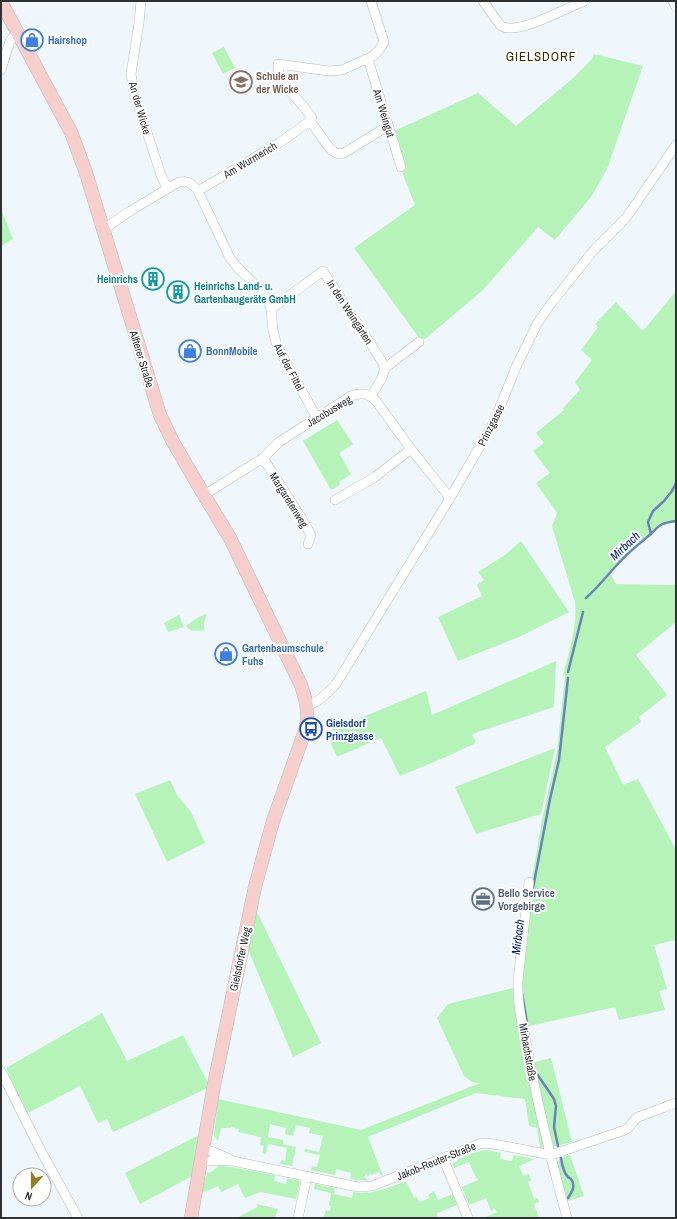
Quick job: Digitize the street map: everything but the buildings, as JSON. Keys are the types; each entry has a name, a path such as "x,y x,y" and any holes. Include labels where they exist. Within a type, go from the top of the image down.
{"street":[{"name":"An der Wicke","path":"141,1 131,74 132,82 161,175 167,188"},
{"path":"371,1 384,42 378,52 368,59 349,68 336,71 278,64 279,77 312,118 310,122 331,150 339,154 344,153 388,126"},
{"path":"483,1 500,25 509,28 518,27 544,19 585,1"},
{"path":"673,1 676,7"},
{"name":"Alfterer Straße","path":"4,3 17,33 71,132 104,229 160,415 173,442 230,538 301,684 307,706"},
{"path":"1,70 10,41 17,33"},
{"name":"Am Weingut","path":"368,59 401,167"},
{"name":"Am Wurmerich","path":"198,191 279,143 310,122"},
{"name":"Prinzgasse","path":"307,706 318,702 336,684 450,498 494,422 516,367 537,324 550,305 593,251 626,218 676,145"},
{"path":"104,229 167,188 179,182 187,181 198,191"},
{"name":"Auf der Fittel","path":"198,191 230,258 267,298 271,309 273,332 277,346 317,418"},
{"name":"In den Weingärten","path":"271,309 323,271 386,368"},
{"path":"419,342 386,368 371,396 450,498"},
{"name":"Jacobusweg","path":"204,495 263,458 280,442 354,395 365,394 371,396"},
{"path":"335,500 375,477 411,449"},
{"name":"Margaretenweg","path":"263,458 311,535 308,544"},
{"name":"Gielsdorfer Weg","path":"191,1218 216,1077 255,887 273,821 306,728 308,716 307,706"},
{"name":"Mirbachstraße","path":"529,882 518,980 518,993 530,1066 539,1108 567,1218"},
{"path":"1,1071 4,1087 78,1218"},
{"name":"Jakob-Reuter-Straße","path":"202,1154 358,1187 372,1186 482,1143 551,1155 625,1130 629,1128 638,1117 676,1103"},
{"path":"443,1158 468,1218"},
{"path":"298,1218 307,1176"}],"green space":[{"path":"224,47 235,68 223,74 212,53"},
{"path":"594,54 643,66 607,169 591,197 555,240 538,227 483,290 425,339 419,338 354,248 415,205 402,172 406,170 394,131 478,93 516,126 572,79 591,60"},
{"path":"1,209 13,239 1,246"},
{"path":"676,291 676,521 658,526 645,540 639,542 610,573 616,584 676,585 676,622 636,655 667,695 639,717 641,722 605,747 623,785 638,779 676,848 676,940 654,945 667,989 659,991 665,1010 619,1020 615,1007 525,1027 520,989 531,884 542,820 557,751 565,676 563,676 574,629 576,611 575,602 552,526 557,513 536,483 550,473 533,451 544,443 536,433 564,410 563,408 580,390 575,382 592,360 581,350 598,327 595,324 616,302 643,331"},
{"path":"337,420 353,444 339,453 351,474 339,482 340,485 331,490 303,441"},
{"path":"521,541 569,612 519,637 458,661 438,617 482,596 477,585 484,580 478,572 505,555"},
{"path":"205,614 207,615 204,622 205,630 192,630 186,626 195,619"},
{"path":"179,615 184,627 168,632 164,623"},
{"path":"556,661 554,707 472,734 476,743 400,776 381,738 337,757 326,732 426,691 432,715"},
{"path":"555,748 541,814 476,834 455,787"},
{"path":"170,780 177,795 191,812 205,843 167,862 135,794"},
{"path":"256,910 321,1043 293,1057 248,949"},
{"path":"517,987 544,1146 542,1148 540,1148 537,1128 529,1126 525,1099 476,1093 368,1137 383,1176 377,1172 368,1176 366,1174 364,1177 369,1181 350,1179 351,1173 336,1169 335,1175 311,1170 312,1166 317,1167 320,1155 304,1152 305,1149 319,1152 323,1136 309,1133 310,1128 296,1125 293,1136 285,1134 286,1128 270,1124 268,1137 283,1140 283,1144 296,1147 292,1166 280,1164 281,1160 285,1161 287,1148 268,1144 266,1154 262,1153 264,1146 260,1145 261,1137 238,1132 239,1129 231,1127 221,1128 218,1141 214,1136 218,1099 361,1130 480,1083 472,1082 464,1076 437,1018 448,1004"},
{"path":"102,1013 127,1061 183,1035 210,1087 113,1132 107,1119 98,1123 80,1086 26,1114 6,1068"},
{"path":"551,1058 572,1142 552,1147 531,1063"},
{"path":"199,1135 192,1176 140,1204 125,1173"},
{"path":"485,1150 501,1153 500,1159 512,1161 514,1155 535,1159 519,1166 523,1176 529,1174 531,1180 528,1182 534,1199 538,1198 539,1202 534,1204 539,1218 483,1218 497,1212 495,1209 491,1211 486,1198 469,1205 462,1187 478,1180 477,1177 476,1178 469,1162 454,1168 453,1164 459,1159 468,1155"},
{"path":"570,1155 584,1196 565,1202 556,1164 560,1159"},
{"path":"219,1165 275,1175 274,1181 286,1184 287,1178 300,1181 296,1199 260,1192 245,1198 238,1184 221,1192 218,1186 201,1193 207,1173 213,1171"},
{"path":"406,1181 414,1198 417,1197 419,1202 430,1198 428,1195 434,1191 438,1200 453,1194 457,1205 437,1213 438,1218 323,1218 326,1210 330,1211 331,1206 329,1206 331,1193 314,1189 315,1184 335,1188 334,1194 352,1198 353,1192 374,1192"},
{"path":"257,1204 278,1209 275,1218 236,1218 258,1207"}],"waterway":[{"name":"Mirbach","path":"586,598 624,557 651,534 648,522 653,511 664,501 676,483"},
{"path":"651,534 662,524 676,521"},
{"name":"Mirbach","path":"568,672 583,612"},
{"name":"Mirbach","path":"533,888 559,760 568,678"},
{"name":"Mirbach","path":"522,993 529,1035"},
{"name":"Mirbach","path":"535,1071 554,1099 556,1106 554,1127 558,1146"},
{"name":"Mirbach","path":"561,1158 564,1171 571,1179 573,1184 572,1191 568,1198"}],"place":[{"name":"Hairshop","path":"32,40"},
{"name":"Schule an der Wicke","path":"241,82"},
{"name":"Heinrichs","path":"153,279"},
{"name":"Heinrichs Land- u. Gartenbaugeräte GmbH","path":"178,292"},
{"name":"BonnMobile","path":"190,351"},
{"name":"Gartenbaumschule Fuhs","path":"226,654"},
{"name":"Gielsdorf Prinzgasse","path":"311,729"},
{"name":"Bello Service Vorgebirge","path":"483,899"}],"district":[{"name":"GIELSDORF","path":"541,56"}]}
